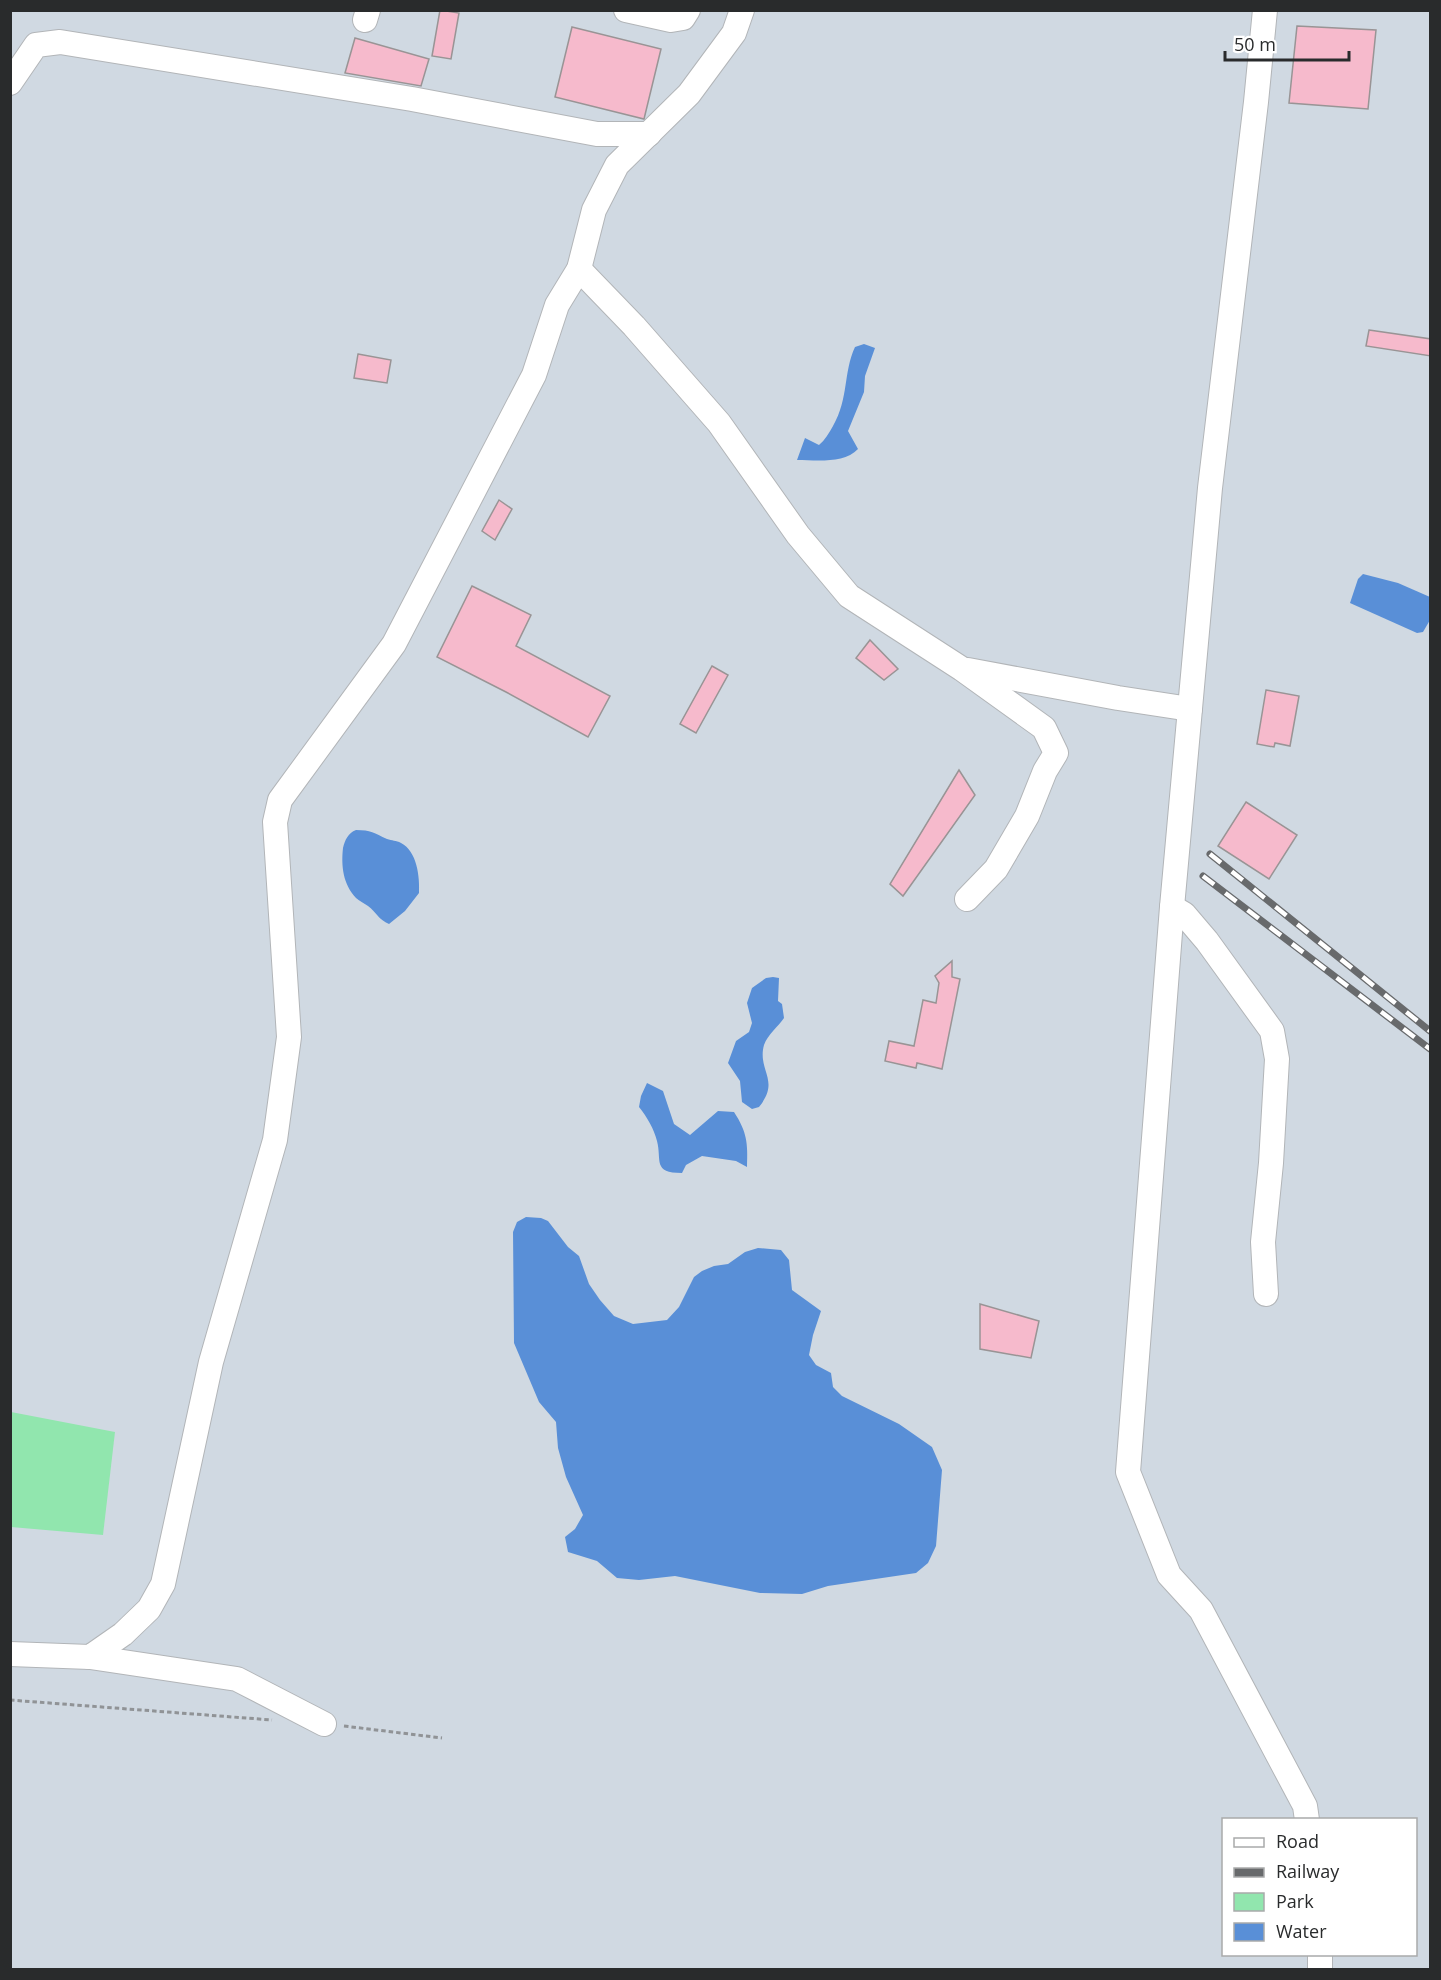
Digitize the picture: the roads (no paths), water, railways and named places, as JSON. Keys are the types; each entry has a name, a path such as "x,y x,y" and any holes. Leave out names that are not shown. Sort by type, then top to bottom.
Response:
{"street":[{"path":"626,10 671,20 683,18 688,10"},
{"path":"90,1657 123,1634 149,1609 163,1584 211,1362 275,1140 289,1037 274,822 280,800 394,644 534,375 556,305 579,269 594,210 616,165 696,85 734,33 742,10"},
{"path":"1265,10 1255,114 1210,488 1181,708 1172,907 1128,1472 1169,1575 1201,1610 1305,1806 1306,1818"},
{"path":"10,83 36,45 60,42 412,99 597,134 649,134"},
{"path":"579,269 634,326 718,423 798,535 849,596 962,669 1044,728 1056,753 1045,771 1027,816 996,869 967,899"},
{"path":"962,669 1181,708"},
{"path":"1172,907 1184,914 1207,941 1272,1031 1277,1059 1271,1163 1263,1242 1266,1294"},
{"path":"10,1654 90,1657 237,1679 324,1724"}],"water":[{"path":"864,344 875,348 865,376 864,392 848,431 858,449 838,459 797,460 805,438 819,445 831,429 842,406 851,357 855,347"},
{"path":"1363,574 1398,583 1430,597 1430,620 1423,632 1417,633 1350,603 1358,579"},
{"path":"356,830 369,831 399,842 411,852 414,858 418,872 419,893 405,911 389,924 356,898 348,887 342,861 343,848 347,837"},
{"path":"766,978 779,978 778,1001 782,1004 784,1018 764,1045 763,1062 768,1090 759,1107 752,1109 742,1102 740,1081 728,1063 736,1041 749,1032 752,1023 747,1003 752,988"},
{"path":"647,1083 663,1091 674,1124 690,1135 718,1111 734,1112 746,1138 747,1167 736,1161 702,1156 686,1165 682,1173 666,1171 662,1168 654,1132 639,1107"},
{"path":"526,1217 548,1221 568,1247 579,1256 589,1284 600,1300 614,1316 633,1324 667,1320 679,1307 694,1277 702,1271 728,1264 745,1252 758,1248 781,1250 789,1260 792,1290 821,1311 809,1355 816,1365 831,1373 833,1387 842,1396 899,1424 932,1447 942,1470 936,1546 928,1563 916,1573 828,1586 802,1594 760,1593 675,1576 639,1580 617,1578 597,1561 568,1552 565,1537 575,1529 583,1515 566,1477 558,1448 556,1422 539,1402 514,1343 513,1232 517,1222"}],"railway":[{"path":"1210,854 1430,1031"},
{"path":"1203,876 1430,1049"}]}
